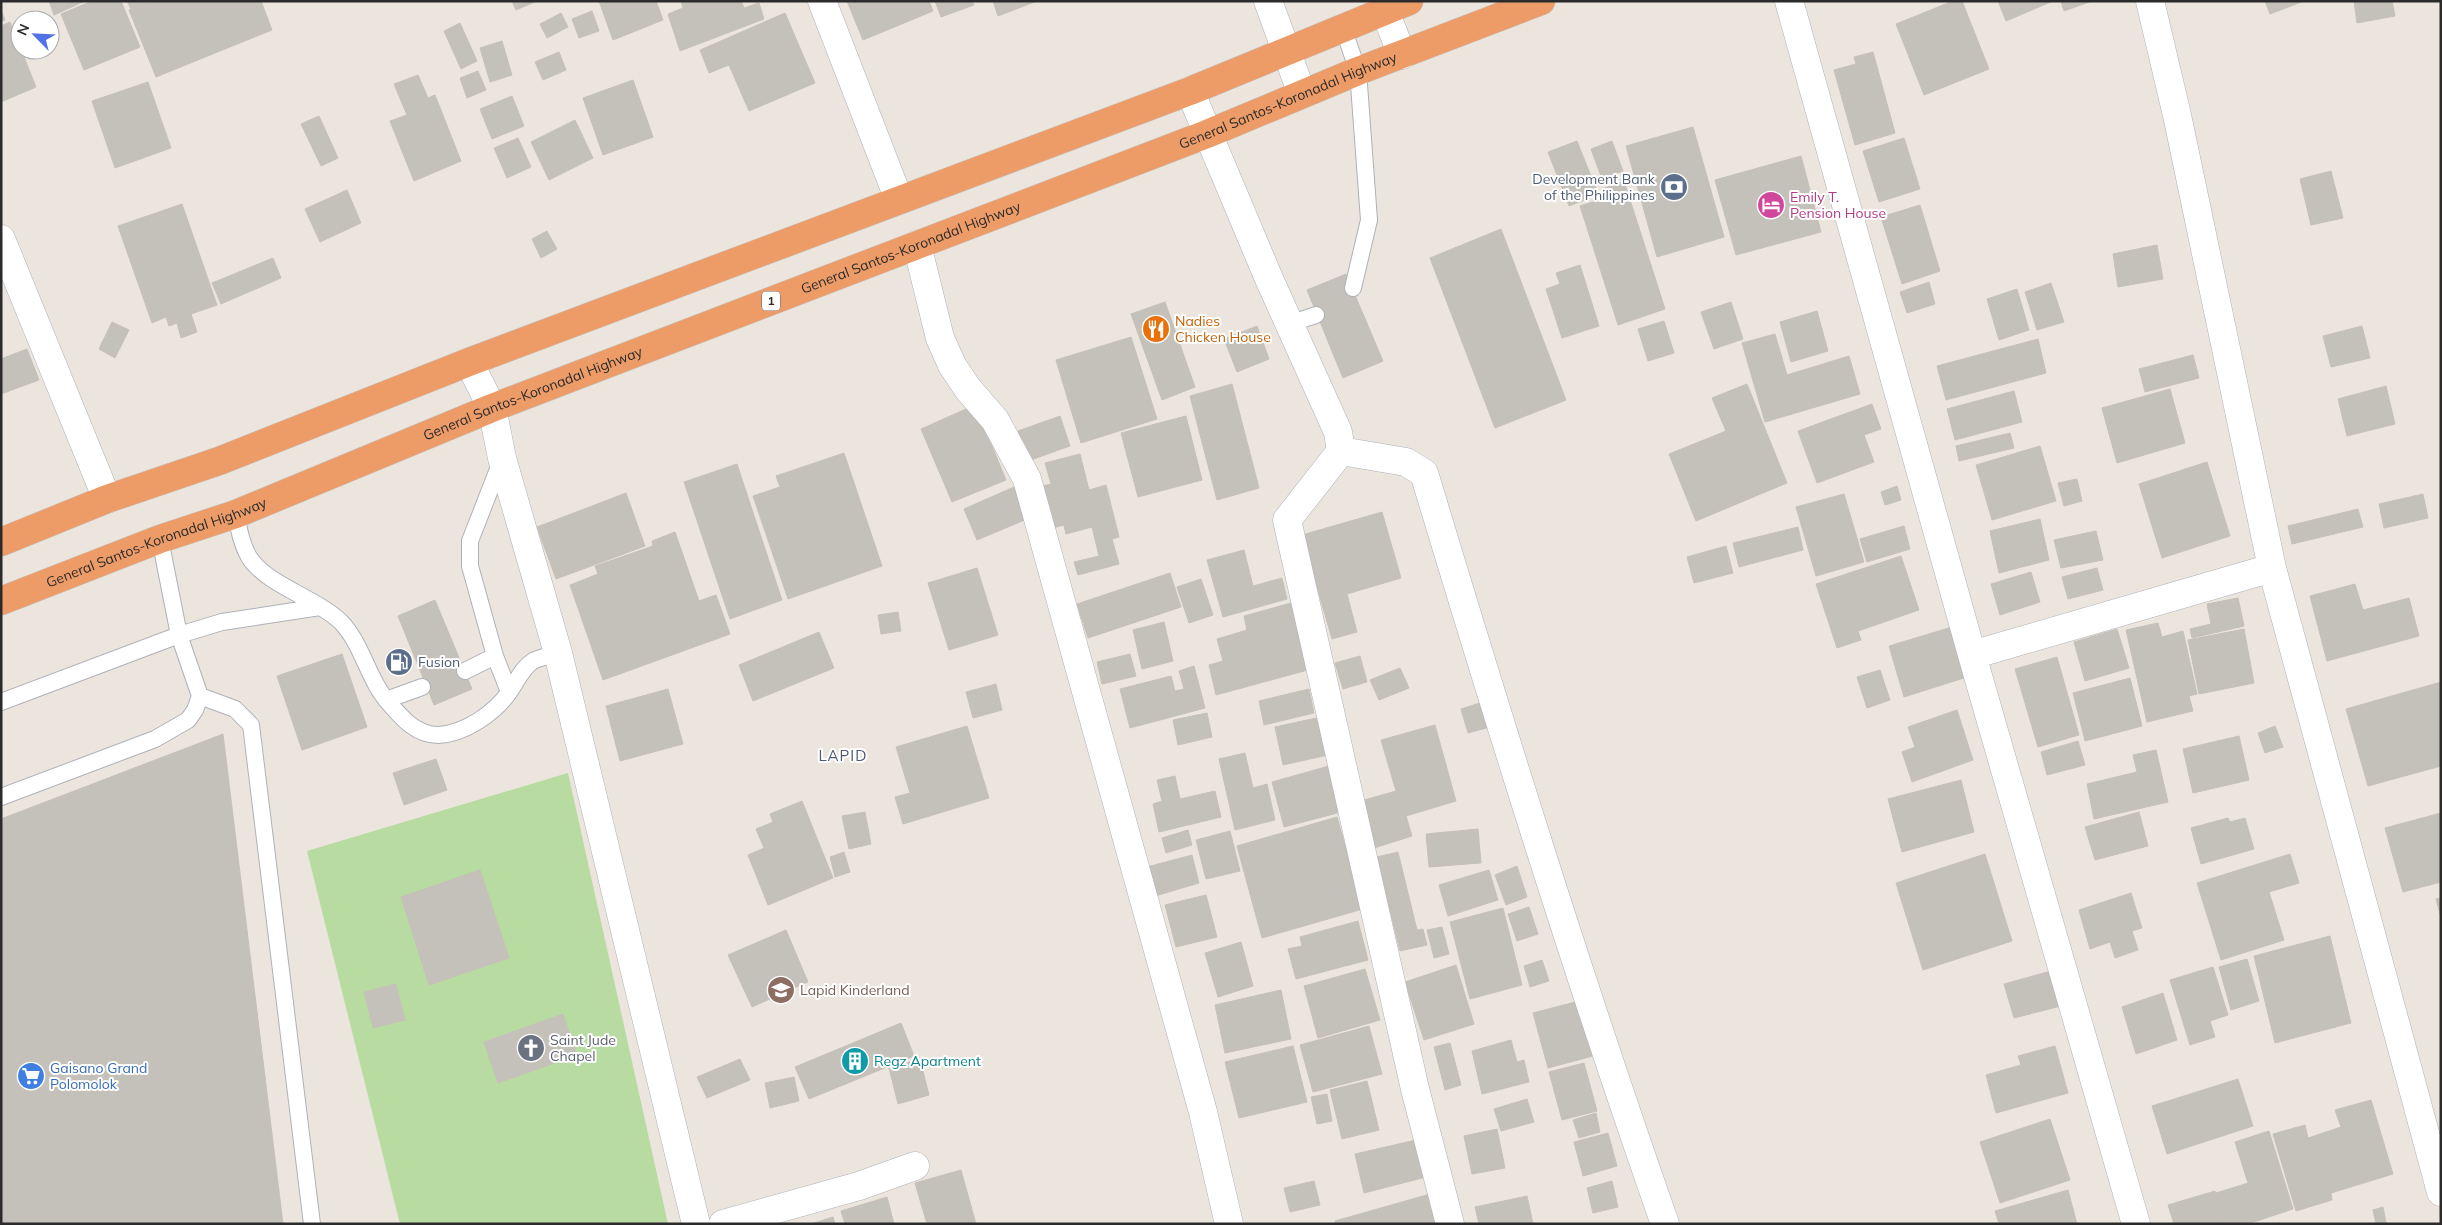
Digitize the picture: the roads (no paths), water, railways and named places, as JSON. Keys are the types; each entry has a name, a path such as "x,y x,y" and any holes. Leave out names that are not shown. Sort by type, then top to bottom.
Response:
{"highway":[{"name":"General Santos-Koronadal Highway","path":"1,601 160,539 236,514 492,408 1207,134 1358,71 1541,1"},
{"path":"1,542 106,499 219,461 469,362 1190,91 1343,28 1392,5"}],"street":[{"path":"822,1 899,200"},
{"path":"1268,1 1302,94"},
{"path":"1789,1 1972,655 2136,1224"},
{"path":"2150,1 2179,125 2272,568 2441,1192"},
{"path":"1392,5 1402,55"},
{"path":"1190,91 1289,324 1338,432 1341,451 1287,520 1413,1079 1450,1224"},
{"path":"1,239 106,499"},
{"path":"917,244 940,338 952,365 968,389 994,420 1027,479 1203,1112 1229,1224"},
{"path":"469,362 492,408 502,458 558,653 696,1224"},
{"path":"1341,451 1406,462 1424,473 1503,734 1620,1095 1665,1224"},
{"path":"1972,655 2272,568"},
{"path":"723,1224 859,1186 915,1166"}],"lane":[{"path":"1343,28 1358,71 1369,220 1353,288"},
{"path":"1289,324 1316,314"},
{"path":"502,458 470,541 470,566 495,656 509,692"},
{"path":"236,514 241,540 250,559 270,576 340,621 352,635 386,700 406,723 426,734 439,735 471,726 499,705 524,669 533,661 558,653"},
{"path":"1,797 155,739 188,720 196,710 200,696 179,636 160,539"},
{"path":"1,702 222,622 320,607"},
{"path":"465,671 495,656"},
{"path":"386,700 422,687"},
{"path":"200,696 235,709 251,725 312,1224"}],"place":[{"name":"Development Bank of the Philippines","path":"1674,187"},
{"name":"Emily T. Pension House","path":"1771,205"},
{"name":"Nadies Chicken House","path":"1156,329"},
{"name":"Fusion","path":"399,662"},
{"name":"Lapid Kinderland","path":"781,990"},
{"name":"Saint Jude Chapel","path":"531,1048"},
{"name":"Regz Apartment","path":"855,1061"},
{"name":"Gaisano Grand Polomolok","path":"31,1076"}],"district":[{"name":"LAPID","path":"843,756"}]}
